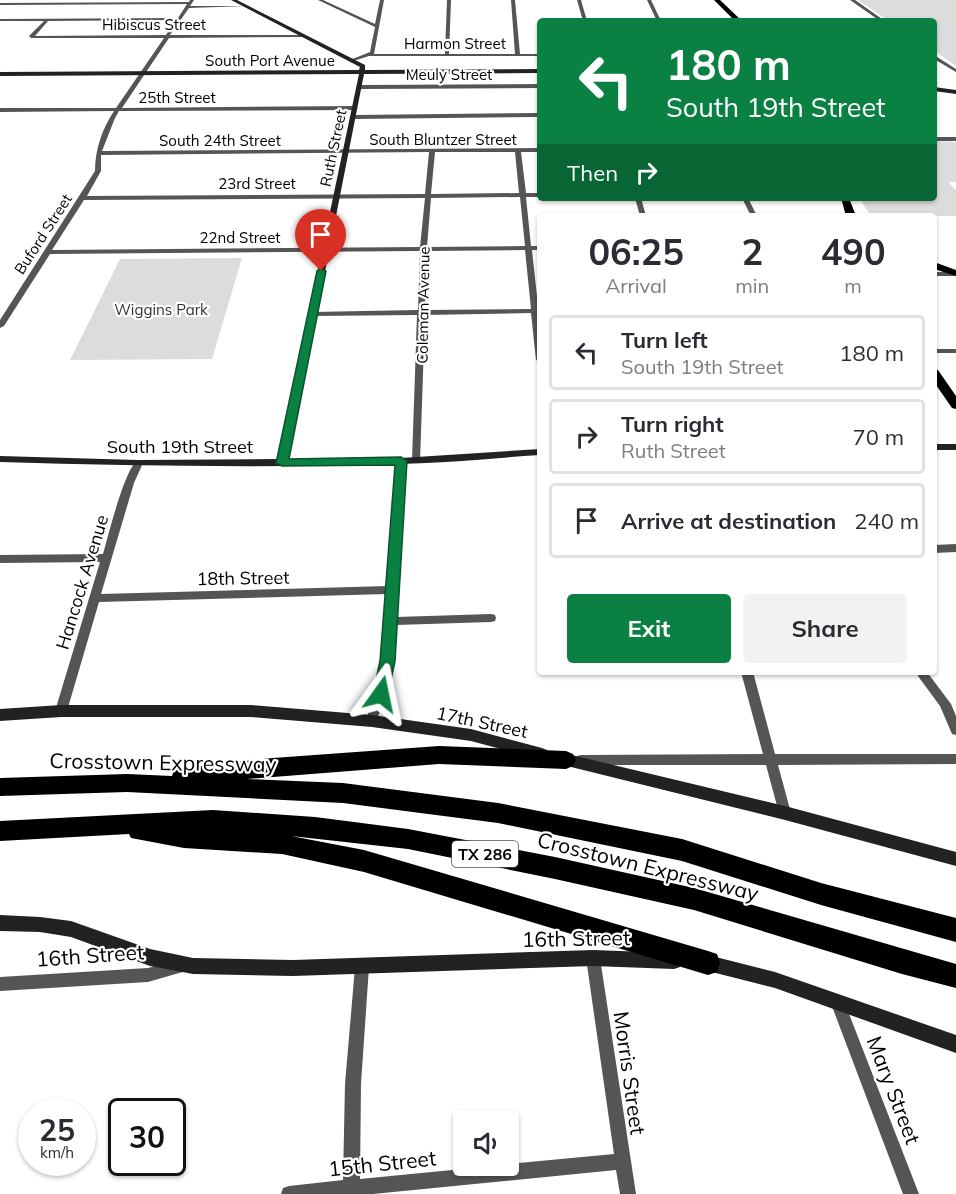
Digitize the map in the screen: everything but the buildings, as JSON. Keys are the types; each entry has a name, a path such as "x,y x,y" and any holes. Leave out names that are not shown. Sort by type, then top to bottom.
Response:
{"highway":[{"path":"127,783 273,766 439,755 566,760"},
{"name":"Crosstown Expressway","path":"0,787 127,783 343,793 498,813 682,850 821,894 956,930"},
{"name":"Crosstown Expressway","path":"0,831 213,820 315,827 408,839 694,899 956,976"},
{"path":"101,824 184,838 282,844 364,861 708,963"}],"main road":[{"path":"234,0 363,66 362,72"},
{"path":"717,0 736,18"},
{"name":"South Port Avenue","path":"0,74 537,71"},
{"name":"Ruth Street","path":"282,463 362,72"},
{"path":"937,89 956,92"},
{"path":"846,201 858,213"},
{"path":"937,266 956,274"},
{"path":"937,376 956,405"},
{"path":"937,447 956,447"},
{"name":"South 19th Street","path":"0,459 138,463 282,463 401,461 537,452"},
{"name":"17th Street","path":"0,715 61,711 251,711 372,721 471,735 566,760"},
{"path":"566,760 785,813 956,859"},
{"name":"16th Street","path":"0,922 36,923 80,932 145,956 183,965 224,968 362,967 593,958 708,963 775,980 956,1044"}],"street":[{"path":"320,0 377,26"},
{"path":"352,61 370,56 382,0"},
{"path":"447,55 449,0"},
{"path":"513,0 518,55"},
{"path":"579,0 584,18"},
{"path":"649,0 658,18"},
{"path":"852,0 878,18"},
{"path":"0,4 190,3 245,6"},
{"name":"Buford Street","path":"0,326 98,171 98,151 107,128 190,3"},
{"path":"0,20 178,19"},
{"name":"Hibiscus Street","path":"47,20 31,37 301,36"},
{"name":"Harmon Street","path":"370,56 537,55"},
{"path":"937,59 956,71"},
{"name":"Meuly Street","path":"359,87 537,86"},
{"name":"25th Street","path":"0,110 537,116"},
{"path":"937,139 956,139"},
{"path":"518,150 537,329"},
{"name":"South Bluntzer Street","path":"346,151 537,150"},
{"name":"South 24th Street","path":"98,151 346,151"},
{"name":"Coleman Avenue","path":"417,460 423,313 423,249 432,151"},
{"name":"23rd Street","path":"82,198 537,195"},
{"name":"22nd Street","path":"47,252 537,248"},
{"path":"937,274 956,274"},
{"path":"531,278 537,278"},
{"path":"312,314 535,311"},
{"path":"937,351 956,351"},
{"path":"372,721 388,661 401,461"},
{"name":"Hancock Avenue","path":"61,711 129,483 138,463"},
{"path":"937,549 956,548"},
{"path":"0,559 107,558"},
{"name":"18th Street","path":"95,598 392,590"},
{"path":"390,621 491,618"},
{"path":"748,675 785,813"},
{"path":"923,675 945,704 956,730"},
{"name":"17th Street","path":"566,760 956,759"},
{"name":"Morris Street","path":"593,958 628,1194"},
{"name":"16th Street","path":"0,984 148,975 183,965"},
{"path":"351,1192 353,1084 362,967"},
{"name":"Mary Street","path":"837,1001 911,1194"},
{"name":"15th Street","path":"289,1194 351,1192 622,1161"}],"green space":[{"path":"858,0 956,0 956,66 937,52 937,18 885,18"},
{"path":"937,141 956,142 956,182 948,182 956,190 956,216 937,216 937,213 869,213 861,201 937,201"},
{"name":"Wiggins Park","path":"242,258 212,359 70,360 120,259"}],"route":[{"path":"321,271 282,463 401,461 388,661 381,694"}]}
